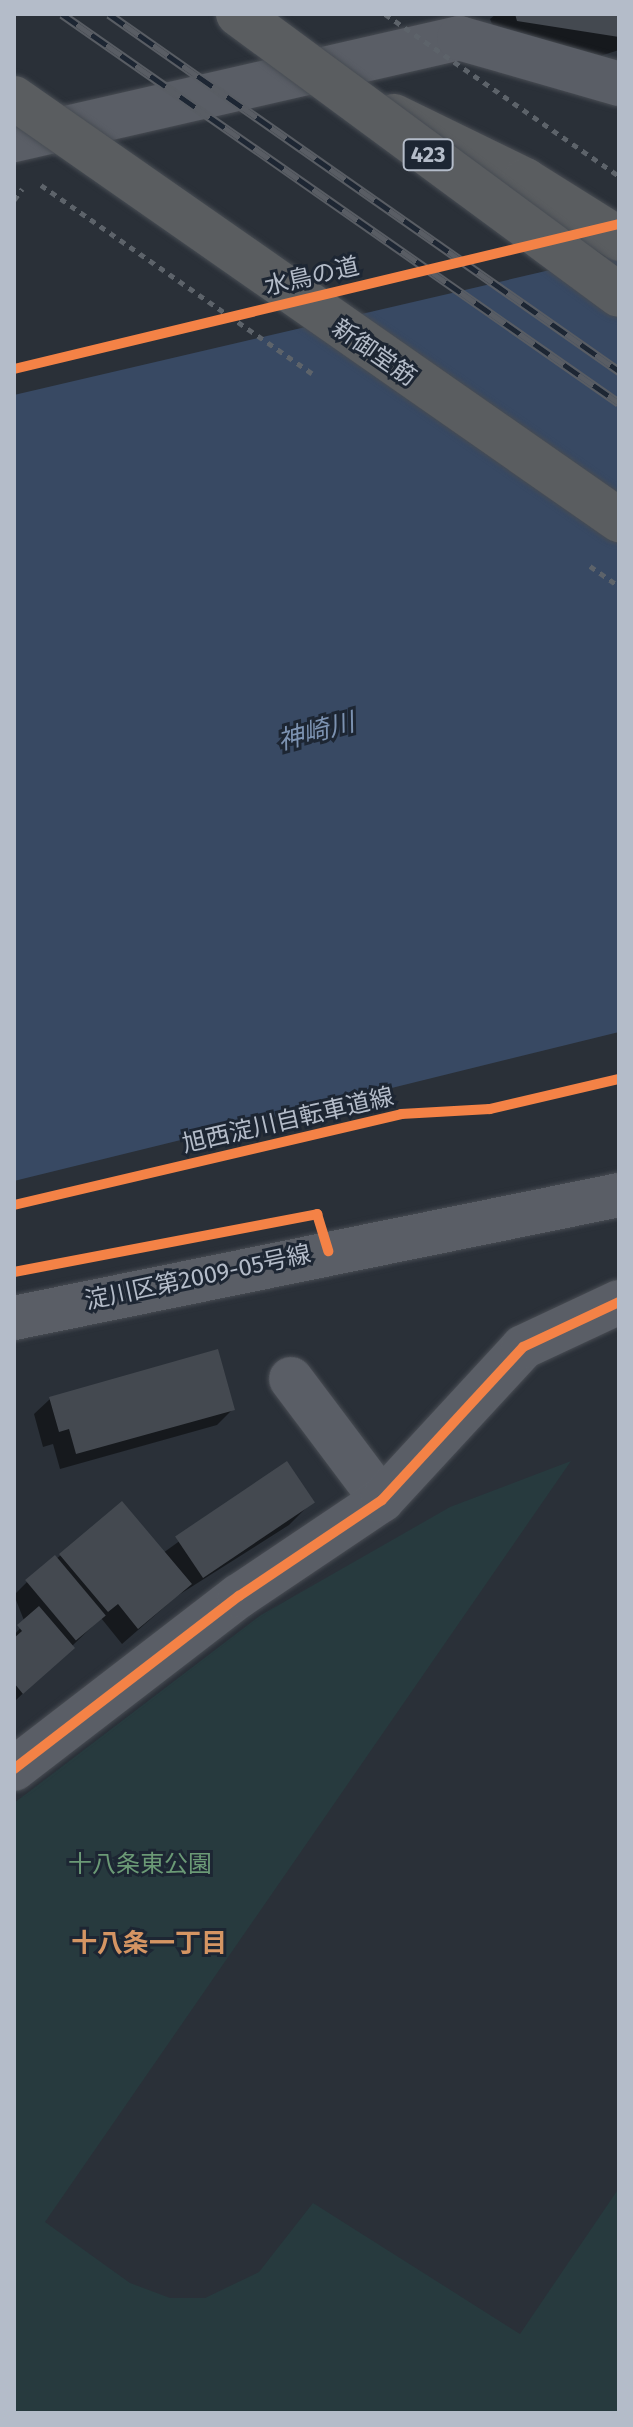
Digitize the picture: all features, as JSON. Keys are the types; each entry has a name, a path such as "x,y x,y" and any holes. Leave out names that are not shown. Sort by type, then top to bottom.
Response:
{"highway":[{"name":"423","path":"237,14 353,95 619,295"},
{"name":"423","path":"353,95 525,180 619,239"},
{"name":"新御堂筋","path":"14,98 518,455 619,520"},
{"path":"518,455 619,530"}],"street":[{"path":"237,14 275,80"},
{"path":"14,140 459,38 619,84"},
{"name":"淀川区第2009-05号線","path":"14,1318 619,1195"},
{"path":"14,1769 239,1596 382,1500 523,1347 619,1302"},
{"path":"291,1379 382,1500"}],"path":[{"path":"385,14 619,176"},
{"path":"23,186 38,183 322,380"},
{"path":"580,559 619,586"}],"green space":[{"name":"十八条東公園","path":"571,1461 45,2222 130,2283 170,2298 205,2298 259,2272 313,2203 520,2334 619,2188 619,2413 14,2413 14,1803 261,1615 450,1507"}],"water":[{"name":"神崎川","path":"619,254 619,1032 14,1181 14,395"}],"building":[{"path":"515,14 619,14 619,37 517,21"},
{"path":"218,1349 235,1410 76,1454 69,1429 59,1432 49,1397"},
{"path":"287,1461 315,1502 203,1578 175,1536"},
{"path":"122,1501 192,1584 138,1629 118,1604 108,1612 59,1554"},
{"path":"55,1555 106,1616 76,1641 25,1580"},
{"path":"39,1606 75,1648 23,1694 14,1683 14,1638 22,1631 17,1625"}],"railway":[{"path":"62,14 619,403"},
{"path":"109,14 619,371"}],"cycle path":[{"name":"水鳥の道","path":"14,369 619,224"},
{"name":"旭西淀川自転車道線","path":"14,1205 401,1114 490,1109 619,1079"},
{"path":"14,1272 317,1214 328,1251"},
{"path":"14,1769 239,1596 382,1500 523,1347 619,1302"}],"district":[{"name":"十八条一丁目","path":"149,1944"}]}
